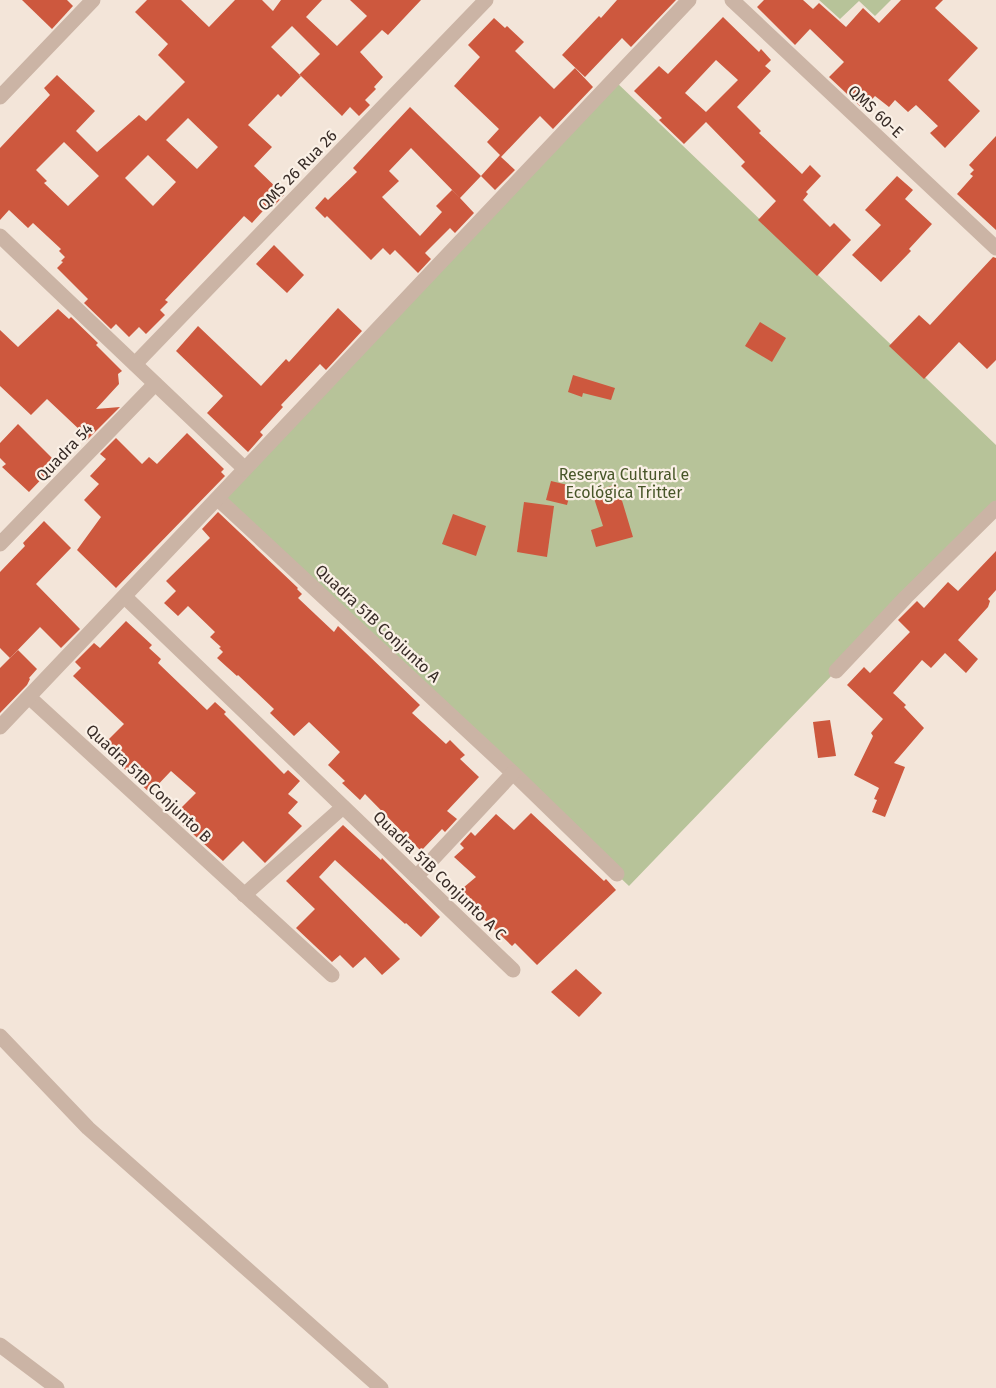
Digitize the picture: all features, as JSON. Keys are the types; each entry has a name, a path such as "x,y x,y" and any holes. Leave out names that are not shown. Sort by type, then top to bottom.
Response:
{"street":[{"path":"0,97 93,0"},
{"name":"QMS 26 Rua 26","path":"135,364 486,0"},
{"path":"0,727 689,0"},
{"name":"QMS 60-E","path":"732,0 996,248"},
{"path":"0,236 245,468"},
{"name":"Quadra 54","path":"0,544 154,384"},
{"name":"Quadra 51B Conjunto A","path":"218,499 513,773 617,874"},
{"path":"836,671 906,597 996,508"},
{"path":"124,597 343,807 244,895"},
{"name":"Quadra 51B Conjunto B","path":"29,697 332,975"},
{"path":"416,877 513,773"},
{"name":"Quadra 51B Conjunto A C","path":"343,807 513,969"},
{"path":"0,1036 88,1128 381,1388"},
{"path":"0,1345 57,1388"}],"green space":[{"path":"819,0 891,0 875,16 859,1 840,19"},
{"name":"Reserva Cultural e Ecológica Tritter","path":"615,81 996,445 996,512 836,671 629,886 222,500"}],"building":[{"path":"22,0 67,0 73,6 52,29"},
{"path":"147,0 181,0 209,27 235,0 262,0 273,11 281,0 322,0 306,17 337,46 367,16 350,0 421,0 388,35 382,30 360,52 383,77 374,87 376,89 365,100 370,105 359,116 350,107 342,116 301,76 281,97 278,94 248,125 272,147 254,166 284,195 274,206 271,202 252,223 244,216 165,300 168,302 160,310 165,315 146,334 139,327 129,337 116,324 111,329 84,303 88,299 57,268 65,257 59,251 61,249 33,223 28,228 9,210 0,220 0,148 50,95 44,88 57,75 95,111 76,131 97,152 139,115 146,121 185,82 158,55 168,44 135,12","holes":["292,26 320,54 299,75 271,47","188,118 218,147 197,169 166,140","64,142 99,176 68,206 44,183 47,181 36,170","148,155 176,182 153,206 125,178"]},
{"path":"617,0 676,0 631,47 622,38 585,77 562,55"},
{"path":"764,0 803,0 813,9 819,3 846,27 863,8 879,23 901,0 943,0 935,8 978,48 948,80 980,111 945,148 930,133 938,126 916,105 908,112 895,100 889,107 875,96 863,109 829,77 844,62 810,29 795,45 757,7"},
{"path":"723,17 759,52 761,49 771,60 765,66 771,71 737,107 761,131 759,133 802,174 810,165 821,176 806,192 808,194 803,200 830,227 834,223 851,240 817,276 758,220 776,201 741,166 745,162 706,122 684,144 659,120 662,118 634,91 659,66 668,74","holes":["716,60 738,80 706,112 685,93"]},
{"path":"494,18 505,28 507,26 524,42 515,51 554,89 575,68 593,87 553,129 540,116 501,157 515,170 495,190 481,176 500,155 487,142 499,129 454,86 480,57 468,45"},
{"path":"410,107 481,176 460,198 474,213 455,233 450,228 425,253 431,259 418,273 395,250 390,255 383,248 371,260 327,216 325,218 315,208 325,197 328,200 357,172 353,168","holes":["411,148 460,198 452,190 436,206 442,212 420,236 382,197 399,181 389,171"]},
{"path":"996,136 996,230 957,194 973,176 970,174 974,170 969,165"},
{"path":"897,176 913,190 905,199 932,224 909,249 911,251 881,282 852,255 881,225 865,210"},
{"path":"274,245 304,275 287,293 256,264"},
{"path":"993,257 996,258 996,360 987,369 959,342 924,379 889,346 919,315 930,325"},
{"path":"338,308 362,331 326,370 320,364 281,405 283,407 260,432 263,435 248,452 207,413 223,396 176,351 198,326 261,386 286,359 289,362"},
{"path":"58,309 69,319 71,317 98,343 96,345 122,371 118,374 119,384 96,409 120,407 86,441 79,435 82,432 47,399 31,415 0,386 0,330 18,347"},
{"path":"760,322 786,338 772,362 745,346"},
{"path":"573,375 615,388 611,400 583,393 582,397 568,392"},
{"path":"18,424 57,463 29,492 2,467 6,464 0,458 0,443"},
{"path":"187,433 224,469 221,472 225,476 116,588 77,550 101,517 84,500 99,484 90,476 106,459 100,454 116,438 142,464 149,457 157,464"},
{"path":"551,481 572,486 567,505 546,500"},
{"path":"617,484 633,537 596,547 591,530 603,526 592,492"},
{"path":"524,502 554,506 547,557 517,552"},
{"path":"218,512 298,588 302,594 298,598 334,632 338,626 420,705 412,713 446,744 450,740 465,755 460,759 479,777 447,811 457,819 445,832 442,829 421,851 365,794 360,800 342,783 345,781 328,765 340,752 309,722 294,736 270,713 274,709 217,658 223,652 210,637 215,632 188,606 178,616 164,603 176,591 166,581 210,538 202,529"},
{"path":"453,514 486,526 476,556 442,544"},
{"path":"44,521 71,548 36,584 80,629 61,648 40,627 10,658 0,648 0,572 25,546 23,543"},
{"path":"996,551 996,590 988,599 990,601 988,607 958,640 978,659 966,673 945,653 931,668 922,660 893,693 924,728 894,763 905,767 885,817 872,812 879,788 854,775 873,736 871,733 883,719 847,685 864,667 870,673 910,632 898,620 917,601 924,608 948,582 958,591"},
{"path":"126,621 152,645 149,648 161,659 158,663 207,710 215,702 226,712 224,714 284,774 288,770 300,781 288,794 298,802 288,813 302,826 265,863 243,841 223,861 173,816 196,793 171,771 150,793 101,747 124,724 73,676 81,668 75,662 94,643 100,648"},
{"path":"18,650 37,669 29,678 27,685 0,713 0,668"},
{"path":"830,720 836,756 818,758 813,722"},
{"path":"531,813 616,890 537,965 515,943 512,946 457,893 476,877 454,857 464,848 460,844 471,832 475,836 496,814 514,830"},
{"path":"343,825 381,860 382,858 440,917 421,937 335,860 319,877 400,959 382,975 365,957 353,968 340,955 332,962 296,928 315,909 286,881"},
{"path":"576,969 602,993 579,1017 551,992"}]}
